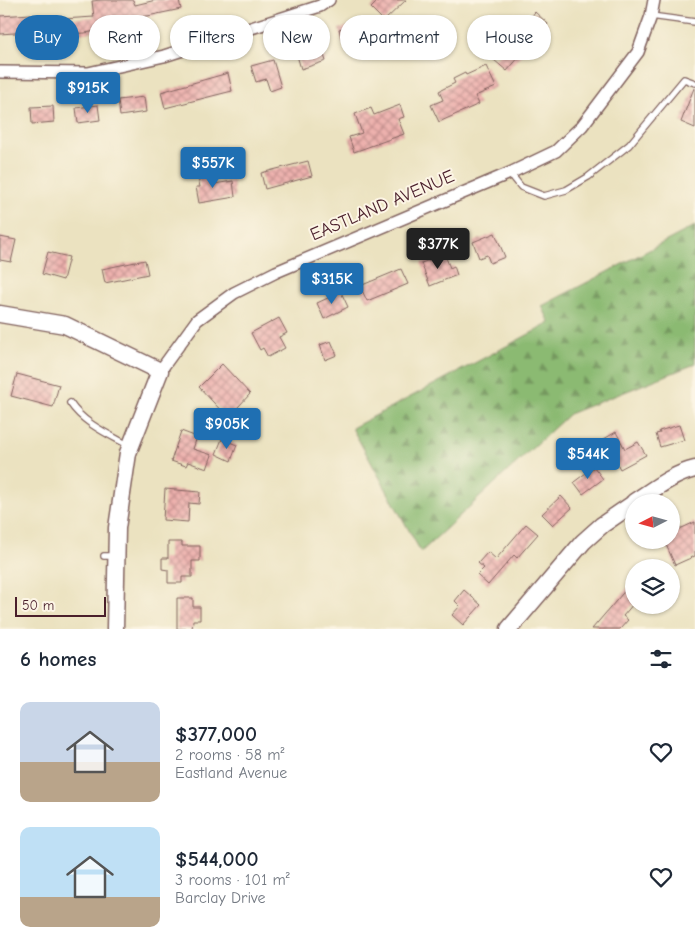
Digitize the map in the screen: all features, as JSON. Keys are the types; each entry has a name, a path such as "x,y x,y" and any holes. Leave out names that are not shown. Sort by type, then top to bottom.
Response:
{"street":[{"path":"0,72 88,73 164,56 320,6 329,0"},
{"name":"EASTLAND AVENUE","path":"115,629 110,556 117,528 130,446 160,371 197,320 234,293 276,272 510,173 556,150 582,126 638,52 651,16 654,0"},
{"path":"0,314 65,326 160,371"},
{"path":"647,494 661,484 695,469"},
{"path":"509,629 583,542 602,525 625,509"}],"lane":[{"path":"651,16 695,22"},
{"path":"510,173 521,187 544,196 566,190 588,177 629,145 684,79 695,83"},
{"path":"70,404 74,410 98,428 130,446"}],"green space":[{"path":"695,226 695,364 569,414 421,552 352,428 550,323 542,306"}],"building":[{"path":"133,0 135,5 156,0 179,0 181,9 152,15 94,15 92,1"},
{"path":"379,0 406,0 390,15 378,15 371,8"},
{"path":"15,15 15,33 0,34 0,16"},
{"path":"89,17 89,32 79,33 79,18"},
{"path":"273,60 281,87 270,91 266,79 256,82 251,66"},
{"path":"298,60 326,61 301,69"},
{"path":"494,60 517,60 507,71"},
{"path":"486,66 496,87 475,96 479,104 439,122 431,105 443,100 439,91 455,83 453,79"},
{"path":"228,73 232,91 165,108 161,92"},
{"path":"695,88 695,128 681,122"},
{"path":"144,97 146,112 120,116 118,100"},
{"path":"98,105 100,120 78,123 76,108"},
{"path":"400,105 404,117 398,119 404,134 354,152 349,137 362,133 355,114 371,108 374,115"},
{"path":"53,106 54,122 32,124 31,107"},
{"path":"308,161 312,176 265,189 261,173"},
{"path":"212,171 214,184 233,181 235,197 199,203 196,187 200,187 197,173"},
{"path":"495,233 505,257 490,263 487,255 479,258 473,242"},
{"path":"0,237 16,240 11,262 0,260"},
{"path":"48,252 69,257 63,280 42,274"},
{"path":"445,255 450,268 454,266 457,275 430,286 421,263"},
{"path":"145,260 148,274 105,283 102,269"},
{"path":"401,269 408,284 367,301 360,286"},
{"path":"341,292 348,307 324,319 317,303"},
{"path":"279,318 287,333 279,337 285,348 268,357 263,348 260,350 251,333"},
{"path":"331,341 337,355 325,360 320,345"},
{"path":"222,364 250,394 228,418 199,387"},
{"path":"17,374 59,385 53,407 11,396"},
{"path":"679,425 684,440 660,447 656,434 660,433 659,431"},
{"path":"181,431 197,437 193,449 212,455 207,469 188,462 186,466 171,461"},
{"path":"616,432 625,449 638,442 646,455 620,469 604,439"},
{"path":"222,439 237,445 231,461 216,454"},
{"path":"594,467 603,479 583,494 574,482"},
{"path":"165,489 200,492 199,504 189,503 188,522 163,520"},
{"path":"561,496 572,508 553,525 542,514"},
{"path":"695,522 695,556 680,563 680,559 672,559 668,549 680,549 680,529"},
{"path":"526,524 538,534 517,558 514,555 488,585 477,575 484,568 478,563 488,552 496,559"},
{"path":"168,542 182,542 182,546 200,546 200,561 192,561 192,577 182,577 182,583 168,583 168,570 162,569 162,558 168,558"},
{"path":"464,590 481,605 463,625 452,615 460,606 455,601"},
{"path":"625,590 625,614 623,616 628,620 620,629 592,629"},
{"path":"177,598 193,598 193,607 200,607 200,620 193,620 192,629 177,629"}]}
